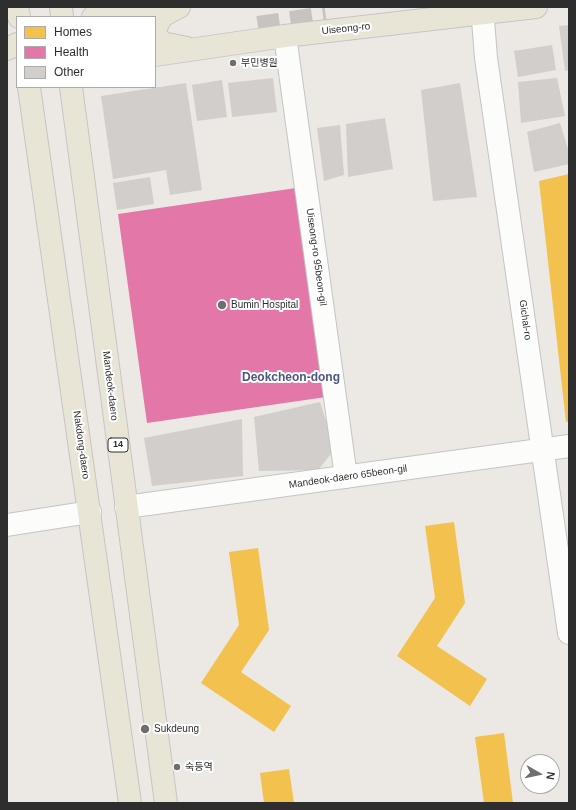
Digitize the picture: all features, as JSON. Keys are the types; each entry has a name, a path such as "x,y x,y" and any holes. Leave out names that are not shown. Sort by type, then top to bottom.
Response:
{"main road":[{"path":"99,16 157,7"},
{"path":"156,27 162,16 179,7"},
{"name":"Uiseong-ro","path":"156,55 483,10 536,7"},
{"path":"156,35 162,43 192,49 202,36 258,27"},
{"path":"7,49 16,44"},
{"name":"Nakdong-daero","path":"29,88 130,803"},
{"name":"Mandeok-daero","path":"71,88 166,803"}],"street":[{"name":"Gichal-ro","path":"483,10 486,58 544,450 569,633"},
{"name":"Uiseong-ro 95beon-gil","path":"285,36 346,478"},
{"name":"Mandeok-daero 65beon-gil","path":"126,507 346,478 569,446"},
{"path":"7,525 90,512"}],"building: Homes":[{"path":"569,174 569,421 566,422 539,181"},
{"path":"454,522 465,603 437,646 487,679 470,706 397,656 435,598 425,526"},
{"path":"258,548 269,630 241,672 291,706 274,732 201,683 239,625 229,552"},
{"path":"504,733 513,803 484,803 475,737"},
{"path":"289,769 294,803 264,803 260,773"}],"building: Health":[{"name":"Bumin Hospital","path":"296,188 326,397 147,423 118,214"}],"building: Other":[{"path":"569,25 569,70 565,71 559,26"},
{"path":"552,45 556,70 518,77 514,51"},
{"path":"273,78 277,112 232,117 228,83"},
{"path":"557,78 565,116 521,123 518,82"},
{"path":"222,80 227,117 197,121 192,85"},
{"path":"186,83 202,190 170,195 166,170 113,179 101,96"},
{"path":"460,83 477,197 433,201 421,90"},
{"path":"385,118 393,169 348,177 346,124"},
{"path":"560,123 569,152 569,164 534,172 527,132"},
{"path":"340,125 344,175 324,181 317,128"},
{"path":"150,177 154,204 117,210 113,183"},
{"path":"320,402 335,449 318,470 259,471 254,417"},
{"path":"242,419 243,476 152,486 144,438"}],"tunnel":[{"path":"258,27 326,17"}],"place":[{"name":"부민병원","path":"233,63"},
{"name":"Bumin Hospital","path":"222,305"},
{"name":"Sukdeung","path":"145,729"},
{"name":"숙등역","path":"177,767"}],"district":[{"name":"Deokcheon-dong","path":"291,378"}]}
